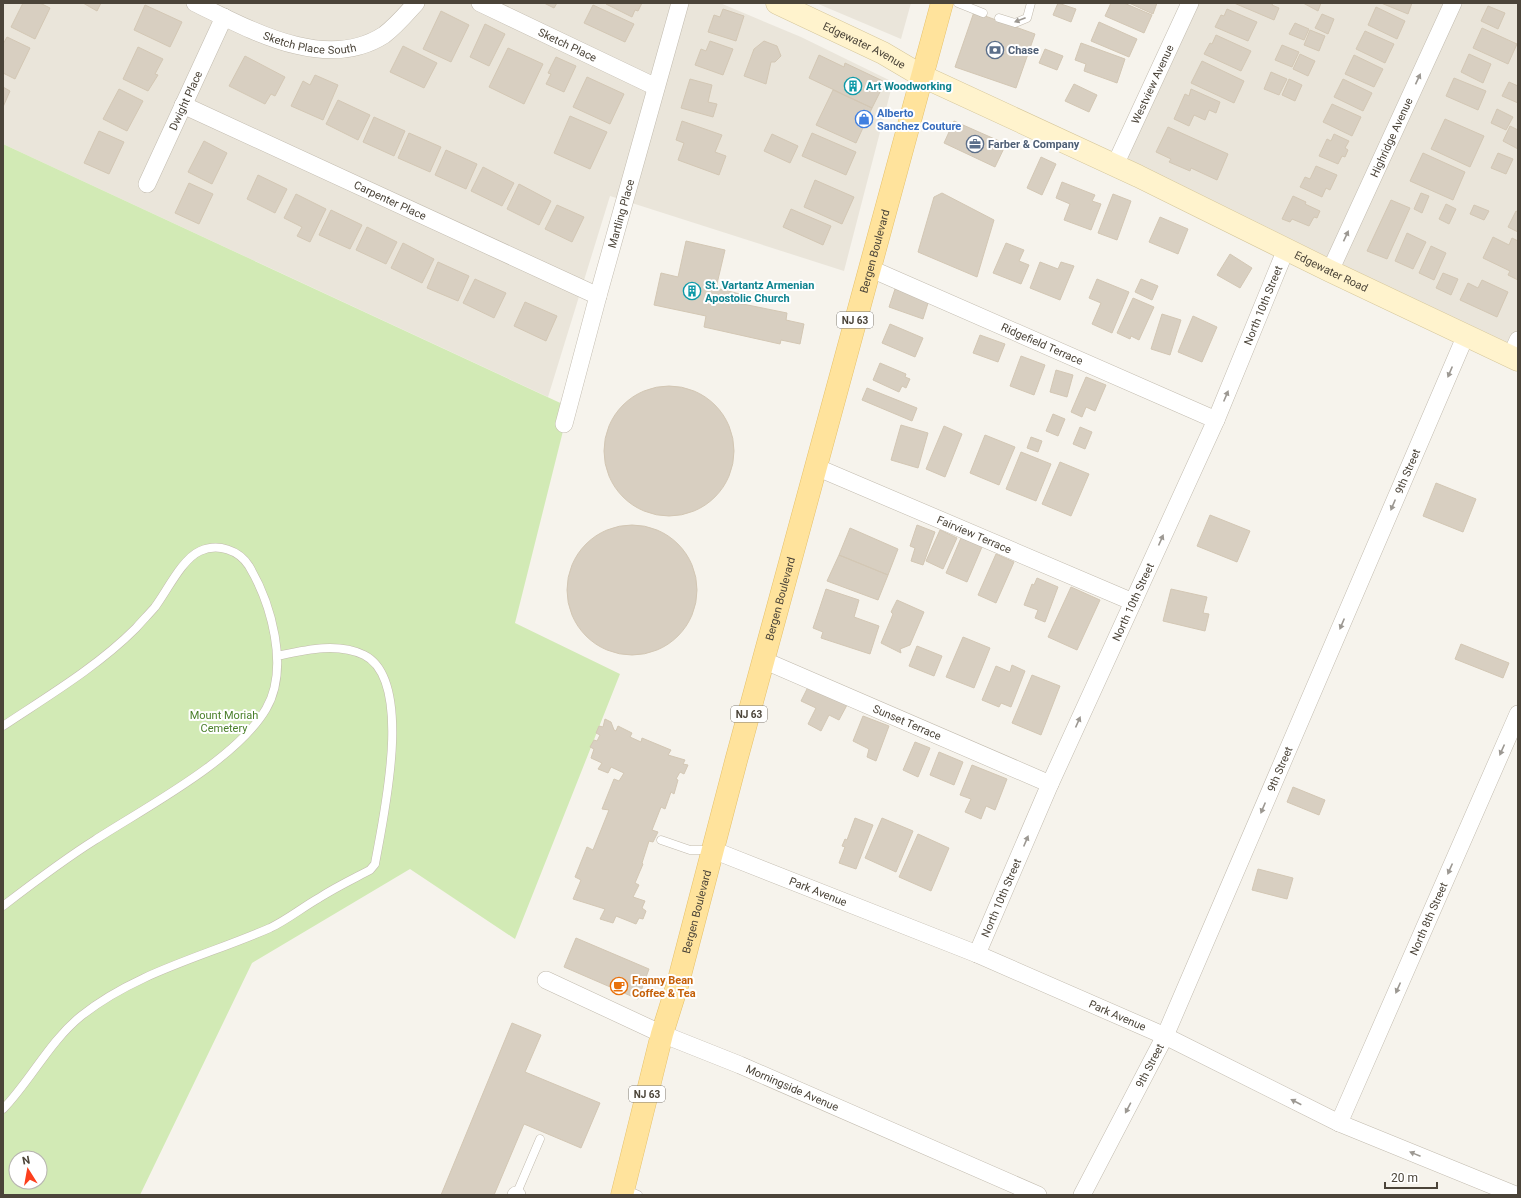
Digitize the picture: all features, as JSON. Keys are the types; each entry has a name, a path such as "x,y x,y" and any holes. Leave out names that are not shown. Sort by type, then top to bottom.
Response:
{"main road":[{"name":"Bergen Boulevard","path":"628,1193 662,1034 678,983 763,660 942,3"}],"street":[{"name":"Sketch Place South","path":"195,3 284,42 306,48 342,50 364,44 383,35 402,19 416,3"},
{"name":"Sketch Place","path":"480,3 656,87"},
{"name":"Martling Place","path":"564,424 598,296 680,3"},
{"name":"Edgewater Avenue","path":"778,3 883,53 922,76 1145,180"},
{"name":"Westview Avenue","path":"1115,165 1190,3"},
{"name":"Highridge Avenue","path":"1330,271 1453,3"},
{"name":"Dwight Place","path":"147,184 224,17"},
{"name":"Carpenter Place","path":"183,105 598,296"},
{"name":"Edgewater Road","path":"1145,180 1466,336 1516,352"},
{"name":"North 10th Street","path":"977,954 1050,784 1216,420 1286,249"},
{"name":"Ridgefield Terrace","path":"869,268 1216,420"},
{"name":"9th Street","path":"1082,1195 1165,1036 1466,336"},
{"name":"Fairview Terrace","path":"816,467 1133,602"},
{"name":"Sunset Terrace","path":"763,660 1050,784"},
{"name":"North 8th Street","path":"1339,1123 1518,714"},
{"name":"Park Avenue","path":"713,850 977,954 1165,1036 1339,1123 1516,1195"},
{"name":"Morningside Avenue","path":"546,980 662,1034 748,1068 1038,1195"}],"lane":[{"path":"961,4 977,3"},
{"path":"999,18 1015,23 1027,18 1031,3"},
{"path":"961,4 983,12"},
{"path":"3,726 62,687 108,653 145,618 181,570 191,558 200,551 223,548 235,552 246,561 263,593 270,616 277,656 277,674 267,707 254,726 239,742 201,772 69,858 3,906"},
{"path":"3,1109 20,1092 58,1040 80,1017 102,1001 131,984 175,964 222,948 272,927 324,895 370,870 375,864 386,805 392,751 391,704 389,687 382,672 365,655 352,651 332,648 310,649 277,656"},
{"path":"661,840 690,850 713,850"},
{"path":"516,1195 540,1139"}],"shaded area":[{"path":"3,3 720,3 801,37 893,82 844,271 610,196 548,397 3,144"},
{"path":"816,3 911,3 901,39"},
{"path":"1190,3 1518,3 1518,360 1115,165"}],"green space":[{"name":"Mount Moriah Cemetery","path":"3,144 569,407 515,623 620,674 515,939 410,869 252,963 140,1195 3,1195"}],"building":[{"path":"23,3 40,3 50,8 35,39 11,27"},
{"path":"83,3 101,3 97,11"},
{"path":"544,3 557,3 554,8"},
{"path":"642,3 638,11 635,10 632,17 606,4"},
{"path":"1058,3 1076,9 1071,22 1053,15"},
{"path":"1111,3 1124,3 1152,15 1144,33 1105,16"},
{"path":"1129,3 1157,3 1153,14"},
{"path":"1234,3 1273,3 1272,5 1279,8 1274,20"},
{"path":"1303,3 1321,3 1318,11"},
{"path":"1381,3 1412,3 1408,14"},
{"path":"145,5 182,22 170,47 134,30"},
{"path":"593,5 634,24 625,42 584,23"},
{"path":"1488,6 1505,13 1498,29 1481,21"},
{"path":"1376,7 1405,21 1397,39 1368,25"},
{"path":"723,9 744,16 736,41 708,32 714,15 720,17"},
{"path":"1227,9 1257,22 1248,41 1215,27 1221,15 1224,16"},
{"path":"441,11 469,25 451,62 423,49"},
{"name":"Chase","path":"974,12 1035,34 1016,88 955,67"},
{"path":"1322,14 1334,19 1328,34 1315,28"},
{"path":"1099,22 1137,39 1129,57 1091,41"},
{"path":"1295,23 1309,29 1304,40 1289,34"},
{"path":"485,24 505,34 489,66 470,57"},
{"path":"1482,28 1517,44 1508,64 1473,48"},
{"path":"1310,30 1325,36 1319,51 1304,45"},
{"path":"1365,31 1394,44 1385,63 1356,49"},
{"path":"1216,35 1251,51 1241,71 1204,54 1210,43 1212,44"},
{"path":"7,37 30,48 15,79 3,73 3,44"},
{"path":"710,41 733,49 723,75 695,65 701,49 706,51"},
{"path":"764,41 777,46 781,56 775,62 771,62 766,84 744,76 754,49"},
{"path":"1081,43 1125,59 1117,83 1084,71 1086,64 1075,60"},
{"path":"1282,45 1299,52 1292,67 1275,60"},
{"path":"403,46 437,63 424,88 390,72"},
{"path":"138,47 163,59 155,74 158,75 148,91 123,79"},
{"path":"508,48 543,64 524,104 489,87"},
{"path":"1045,49 1063,56 1057,70 1039,63"},
{"path":"1300,54 1315,61 1308,76 1293,69"},
{"path":"1469,54 1491,64 1483,83 1461,72"},
{"name":"Art Woodworking","path":"819,55 844,67 845,63 885,82 872,108 809,78"},
{"path":"1354,55 1383,69 1374,87 1345,74"},
{"path":"245,56 285,77 275,96 271,94 265,104 229,86"},
{"path":"556,57 576,66 564,92 546,84 551,74 548,73"},
{"path":"1202,61 1244,81 1234,103 1191,83"},
{"path":"1271,72 1287,79 1279,95 1264,89"},
{"path":"315,75 338,85 323,120 291,106 303,81 310,85"},
{"path":"587,77 624,94 610,124 573,107"},
{"path":"1454,78 1486,91 1478,110 1446,96"},
{"path":"690,79 712,85 708,102 717,104 713,117 681,108"},
{"path":"1289,79 1302,85 1295,101 1282,95"},
{"path":"1343,79 1372,93 1363,111 1334,97"},
{"path":"1509,82 1518,86 1518,103 1502,96"},
{"path":"1074,84 1097,95 1089,112 1065,101"},
{"path":"3,87 10,91 3,107"},
{"path":"119,89 143,101 127,131 103,119"},
{"path":"1191,89 1220,102 1216,113 1209,110 1205,120 1194,115 1189,126 1174,119 1185,94 1189,96"},
{"path":"833,90 872,108 856,143 816,125"},
{"path":"338,100 370,115 358,140 326,124"},
{"path":"1332,104 1361,117 1352,136 1323,122"},
{"path":"1497,109 1513,117 1506,130 1491,123"},
{"path":"570,116 607,132 590,169 554,153"},
{"path":"374,117 405,131 394,156 363,142"},
{"path":"1445,119 1484,136 1470,167 1431,149"},
{"path":"682,121 722,135 715,152 726,156 719,175 678,160 684,143 676,140"},
{"name":"Farber & Company","path":"954,121 1006,144 995,167 944,143"},
{"path":"1510,126 1518,130 1518,149 1503,141"},
{"path":"1168,127 1228,154 1217,180 1191,168 1190,171 1169,162 1171,159 1156,152"},
{"path":"99,131 124,142 109,174 84,163"},
{"path":"409,133 441,147 430,172 398,158"},
{"path":"812,133 856,152 846,175 802,156"},
{"path":"772,134 798,146 790,163 764,151"},
{"path":"1334,134 1349,141 1345,148 1348,150 1345,157 1342,156 1338,164 1319,156 1327,139 1331,141"},
{"path":"204,141 227,153 212,184 188,172"},
{"path":"446,150 477,164 466,189 435,175"},
{"path":"1423,153 1465,172 1453,200 1410,181"},
{"path":"1498,153 1513,159 1506,174 1491,168"},
{"path":"1041,157 1056,164 1042,195 1027,188"},
{"path":"1316,166 1337,175 1330,190 1326,188 1322,197 1300,187 1305,177 1310,179"},
{"path":"483,167 514,183 502,206 471,191"},
{"path":"258,175 287,189 275,213 247,199"},
{"path":"815,180 854,197 842,224 804,207"},
{"path":"1062,182 1095,195 1092,201 1101,204 1091,230 1064,220 1070,204 1056,198"},
{"path":"189,183 213,194 199,224 175,213"},
{"path":"519,184 551,201 539,225 507,209"},
{"path":"942,193 994,220 977,277 918,252 934,197"},
{"path":"1421,193 1429,196 1422,213 1414,209"},
{"path":"296,194 326,209 310,242 297,236 302,227 284,218"},
{"path":"1113,194 1131,201 1117,240 1098,233"},
{"path":"1293,196 1320,211 1317,218 1314,217 1309,226 1292,219 1290,222 1282,219"},
{"path":"1391,200 1410,208 1387,259 1367,251"},
{"path":"1446,204 1456,209 1449,224 1439,219"},
{"path":"557,205 584,217 572,242 545,229"},
{"path":"1474,205 1489,211 1484,220 1470,214"},
{"path":"791,209 831,226 823,245 783,227"},
{"path":"331,210 362,225 350,249 319,235"},
{"path":"1516,211 1518,212 1518,232 1508,227"},
{"path":"1160,217 1188,229 1178,254 1149,242"},
{"path":"367,227 397,242 386,264 356,250"},
{"path":"1407,233 1426,242 1413,269 1395,261"},
{"path":"1493,237 1509,245 1512,238 1518,241 1518,280 1508,275 1510,271 1483,258"},
{"name":"St. Vartantz Armenian Apostolic Church","path":"686,241 725,250 716,288 740,294 738,303 787,313 786,320 804,324 800,344 781,340 780,344 704,327 706,316 654,305 661,273 678,277"},
{"path":"403,243 434,259 422,283 391,268"},
{"path":"1006,243 1024,250 1019,261 1029,265 1021,284 993,273"},
{"path":"1431,246 1446,253 1434,280 1419,273"},
{"path":"1230,254 1252,268 1240,288 1217,275"},
{"path":"438,262 469,276 458,301 427,288"},
{"path":"1040,262 1058,269 1061,262 1074,266 1060,300 1030,288"},
{"path":"1443,273 1458,279 1451,295 1436,288"},
{"path":"475,279 506,293 494,318 463,303"},
{"path":"1097,279 1129,292 1112,333 1092,324 1101,303 1089,298"},
{"path":"1141,279 1158,286 1152,300 1135,292"},
{"path":"1482,280 1508,292 1497,317 1460,300 1468,283 1478,288"},
{"path":"895,289 929,300 923,319 889,307"},
{"path":"1133,298 1154,307 1139,340 1131,336 1130,339 1117,333"},
{"path":"525,302 557,316 546,341 514,326"},
{"path":"1162,314 1181,320 1170,355 1151,349"},
{"path":"1193,316 1217,327 1202,362 1178,352"},
{"path":"890,324 923,338 915,357 882,343"},
{"path":"980,335 1005,344 998,362 973,353"},
{"path":"1021,356 1045,365 1034,395 1010,386"},
{"path":"880,363 906,374 905,377 910,379 906,388 902,386 899,392 873,380"},
{"path":"1056,370 1073,375 1067,397 1050,392"},
{"path":"1086,377 1106,385 1095,411 1086,407 1082,417 1071,412"},
{"path":"675,386 700,393 715,405 727,420 733,438 733,464 727,482 715,497 700,509 682,515 663,516 638,509 623,497 611,482 605,464 604,445 611,420 623,405 638,393 656,387"},
{"path":"867,388 917,408 912,421 862,400"},
{"path":"1053,414 1065,419 1058,436 1046,431"},
{"path":"901,425 928,433 918,468 891,460"},
{"path":"944,426 962,434 945,477 926,469"},
{"path":"1080,427 1092,432 1085,449 1073,444"},
{"path":"985,435 1015,447 999,485 970,473"},
{"path":"1031,437 1042,441 1038,452 1027,448"},
{"path":"1021,452 1051,464 1036,501 1006,489"},
{"path":"1060,462 1089,474 1071,516 1042,504"},
{"path":"1436,483 1476,499 1463,532 1423,516"},
{"path":"1210,515 1250,531 1237,562 1197,546"},
{"path":"638,525 663,532 678,544 690,559 696,577 696,603 690,621 678,636 663,648 645,654 626,655 601,648 586,636 574,621 568,603 567,584 574,559 586,544 601,532 619,526"},
{"path":"917,525 935,532 923,565 911,561 915,548 910,546"},
{"path":"850,528 898,549 888,575 839,555"},
{"path":"940,530 957,538 943,569 926,561"},
{"path":"961,538 982,547 967,582 946,573"},
{"path":"996,554 1014,562 996,603 978,595"},
{"path":"839,555 888,575 878,600 827,581"},
{"path":"1037,578 1058,587 1045,622 1035,618 1038,610 1024,605 1032,584 1034,585"},
{"path":"1071,587 1100,600 1077,650 1048,637"},
{"path":"826,589 859,600 854,617 879,626 870,654 821,638 823,632 813,628"},
{"path":"1171,589 1207,597 1203,613 1209,614 1205,631 1163,621"},
{"path":"897,600 924,612 910,645 900,649 901,653 881,643 893,614 891,612"},
{"path":"963,637 990,648 974,688 946,677"},
{"path":"1461,644 1509,663 1503,678 1455,659"},
{"path":"917,646 942,656 934,676 909,666"},
{"path":"1012,665 1025,671 1011,707 1001,703 999,707 982,700 996,666 1010,672"},
{"path":"1032,675 1060,686 1041,735 1012,723"},
{"path":"809,685 847,705 839,720 829,715 821,731 808,724 816,708 801,701"},
{"path":"863,716 889,726 876,761 867,757 869,749 853,741"},
{"path":"605,719 611,722 614,730 616,731 618,726 632,733 630,737 641,742 642,738 671,750 668,755 685,760 683,764 688,765 684,774 680,772 676,779 678,780 674,794 671,792 665,809 661,807 652,830 658,832 653,842 649,841 642,863 643,864 635,883 639,885 633,897 645,901 642,908 646,911 643,919 639,918 636,924 616,916 613,923 600,919 605,909 573,899 581,880 575,877 587,847 593,850 609,810 602,809 614,779 619,781 624,773 611,767 608,773 598,769 602,763 591,758 594,749 590,747 594,740 597,741 600,735 596,733 599,726 603,727"},
{"path":"915,742 930,748 918,777 903,770"},
{"path":"939,752 963,762 954,785 930,775"},
{"path":"972,765 1007,779 995,810 986,806 981,819 965,812 971,799 960,795"},
{"path":"1293,787 1325,800 1319,815 1287,802"},
{"path":"855,818 873,825 856,869 839,863 845,847 842,846 845,839 847,840"},
{"path":"882,818 913,831 896,872 865,858"},
{"path":"918,834 949,848 931,891 899,877"},
{"path":"1258,869 1293,878 1287,899 1252,890"},
{"path":"576,938 649,969 638,999 564,967"},
{"path":"512,1023 541,1035 525,1072 600,1103 581,1148 524,1124 494,1195 441,1195"}],"place":[{"name":"Chase","path":"995,50"},
{"name":"Art Woodworking","path":"853,86"},
{"name":"Alberto Sanchez Couture","path":"864,119"},
{"name":"Farber & Company","path":"975,144"},
{"name":"St. Vartantz Armenian Apostolic Church","path":"692,291"},
{"name":"Franny Bean Coffee & Tea","path":"619,986"}]}
